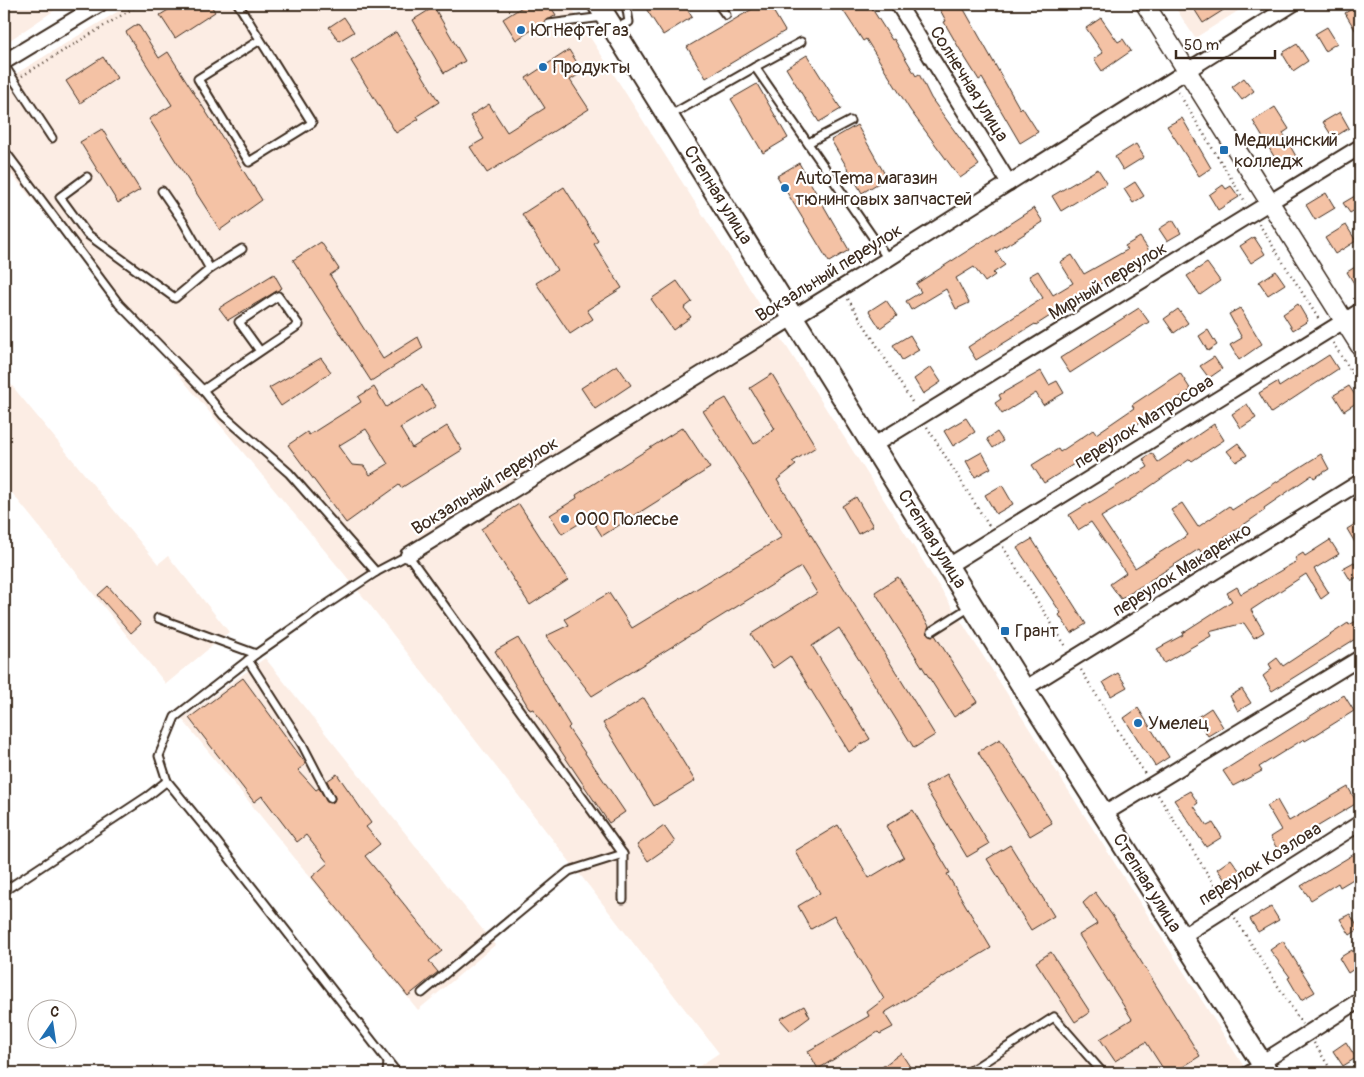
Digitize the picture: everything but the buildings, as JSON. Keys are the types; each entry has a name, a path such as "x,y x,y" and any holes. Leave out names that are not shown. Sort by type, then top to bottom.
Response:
{"main road":[{"name":"Степная улица","path":"606,17 874,444 1024,689 1264,1068"}],"street":[{"path":"4,64 100,4"},
{"name":"Солнечная улица","path":"898,4 1009,183"},
{"path":"1145,4 1360,346"},
{"name":"Вокзальный переулок","path":"408,555 888,259 1293,4"},
{"name":"Мирный переулок","path":"874,444 1270,204 1360,147"},
{"name":"переулок Матросова","path":"948,566 1360,311"},
{"name":"переулок Макаренко","path":"1024,689 1360,482"},
{"path":"1104,814 1360,658"},
{"name":"переулок Козлова","path":"1181,937 1360,824"},
{"path":"1264,1068 1308,1033 1360,1000"}],"lane":[{"path":"238,4 312,124 249,162 198,79 260,40"},
{"path":"549,24 606,17 628,22 626,4"},
{"path":"718,4 726,15"},
{"path":"669,116 801,42"},
{"path":"4,64 52,138"},
{"path":"755,67 888,259"},
{"path":"808,143 850,121"},
{"path":"4,150 119,304 203,390 223,415 289,473 376,572"},
{"path":"87,177 60,198 87,234 175,298 210,269 242,249"},
{"path":"162,190 210,269"},
{"path":"203,390 260,351 298,325 278,296 239,322 260,351"},
{"path":"397,1073 167,781 159,756 175,717 248,660 376,572 408,555 623,854 623,899"},
{"path":"932,630 972,605"},
{"path":"158,618 256,654"},
{"path":"248,660 302,744 330,798"},
{"path":"4,891 148,796 167,781"},
{"path":"422,993 569,871 623,854"},
{"path":"967,1073 1054,1017 1103,1073"},
{"path":"388,1062 388,1073"},
{"path":"1243,1073 1264,1068"}],"path":[{"path":"14,81 140,4"},
{"path":"1174,87 1360,385"},
{"path":"841,288 1334,1073"}],"shaded area":[{"path":"4,4 64,4 4,44"},
{"path":"130,4 569,4 1248,1073 689,1073 719,1053 370,605 4,165 4,81"},
{"path":"1173,4 1249,4 1195,38"},
{"path":"4,376 158,564 168,556 229,632 166,684 4,483"},
{"path":"265,658 495,945 418,1010 182,719"}],"place":[{"name":"ЮгНефтеГаз","path":"521,30"},
{"name":"Продукты","path":"543,67"},
{"name":"Медицинский колледж","path":"1224,150"},
{"name":"AutoTema магазин тюнинговых запчастей","path":"785,188"},
{"name":"ООО Полесье","path":"565,519"},
{"name":"Грант","path":"1005,631"},
{"name":"Умелец","path":"1138,723"}]}
